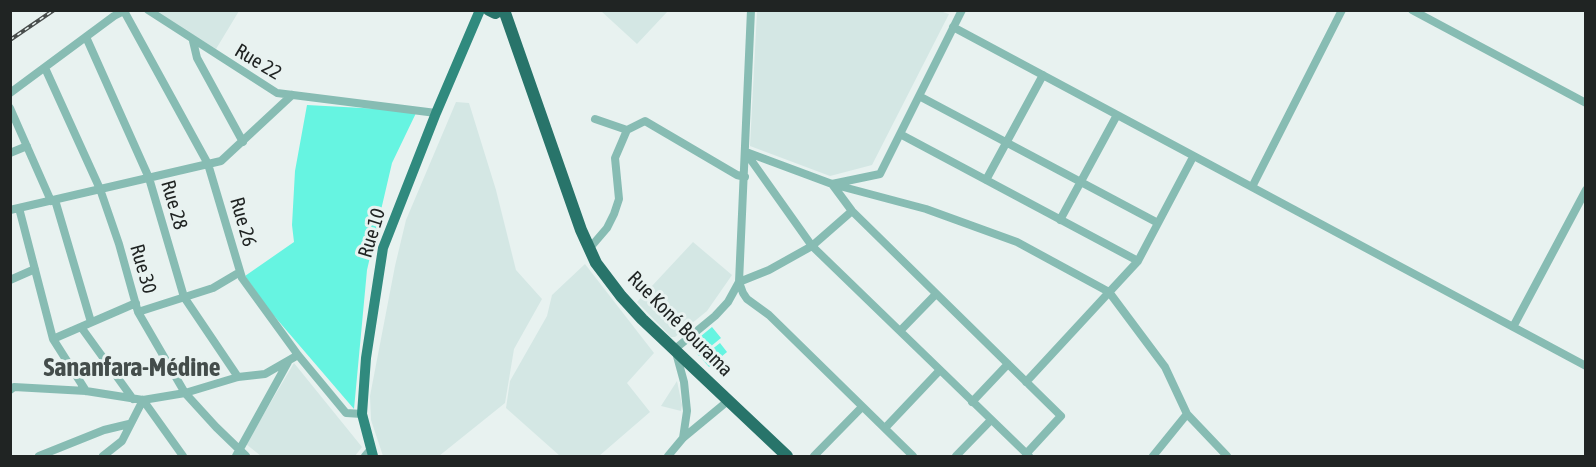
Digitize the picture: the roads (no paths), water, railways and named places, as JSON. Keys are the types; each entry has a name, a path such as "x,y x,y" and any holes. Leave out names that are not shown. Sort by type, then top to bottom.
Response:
{"highway":[{"name":"Rue Koné Bourama","path":"493,11 510,31 596,263 621,296 787,456"}],"main road":[{"name":"Rue 10","path":"370,454 362,414 366,358 383,248 436,112 471,31 478,21 493,11"}],"street":[{"name":"Rue 22","path":"148,10 277,93 436,112"},
{"path":"751,10 739,282 743,293 769,315 913,456"},
{"path":"832,184 880,174 962,10"},
{"path":"1252,187 1342,10"},
{"path":"1412,10 1586,103"},
{"path":"10,93 114,16 125,11"},
{"name":"Rue 26","path":"125,11 208,164 242,278 298,355 346,412 362,414"},
{"path":"953,27 1586,366"},
{"name":"Rue 28","path":"86,37 149,178 184,297 238,377"},
{"path":"193,41 197,58 243,142"},
{"name":"Rue 30","path":"45,68 100,189 119,244 137,308 186,393 241,455"},
{"path":"986,180 1042,75"},
{"path":"86,391 53,339 35,269 15,209 221,161 292,95"},
{"path":"919,96 1158,223"},
{"path":"10,108 53,200 91,322"},
{"path":"1060,220 1117,115"},
{"path":"595,119 627,130"},
{"path":"589,249 607,228 615,214 619,199 615,158 627,130 645,121 737,175 745,177"},
{"path":"900,134 1138,261"},
{"path":"10,153 27,146"},
{"path":"746,152 832,184 926,209 1017,242 1109,292 1165,367 1187,414 1227,456"},
{"path":"746,152 812,246 1027,455 1060,416 852,212 832,184"},
{"path":"1026,382 1138,261 1193,157"},
{"path":"1513,327 1586,190"},
{"path":"683,438 687,411 684,382 675,349 715,316 728,302 739,282 769,270 812,246 852,212"},
{"path":"10,280 35,269"},
{"path":"53,339 91,322 213,288 240,272"},
{"path":"900,331 936,294"},
{"path":"728,302 755,305"},
{"path":"81,327 182,456"},
{"path":"10,390 14,387 86,391 138,399 186,393 238,377 265,374 298,355"},
{"path":"241,455 290,360"},
{"path":"972,402 1008,364"},
{"path":"886,427 940,370"},
{"path":"103,456 122,441 138,399"},
{"path":"668,456 683,438 729,400"},
{"path":"814,456 862,407"},
{"path":"1153,456 1187,414"},
{"path":"956,456 991,420"},
{"path":"687,423 697,426"},
{"path":"39,456 55,454 104,430 129,424"}],"railway":[{"path":"10,40 54,10"}],"district":[{"name":"Sananfara-Médine","path":"132,368"}]}
